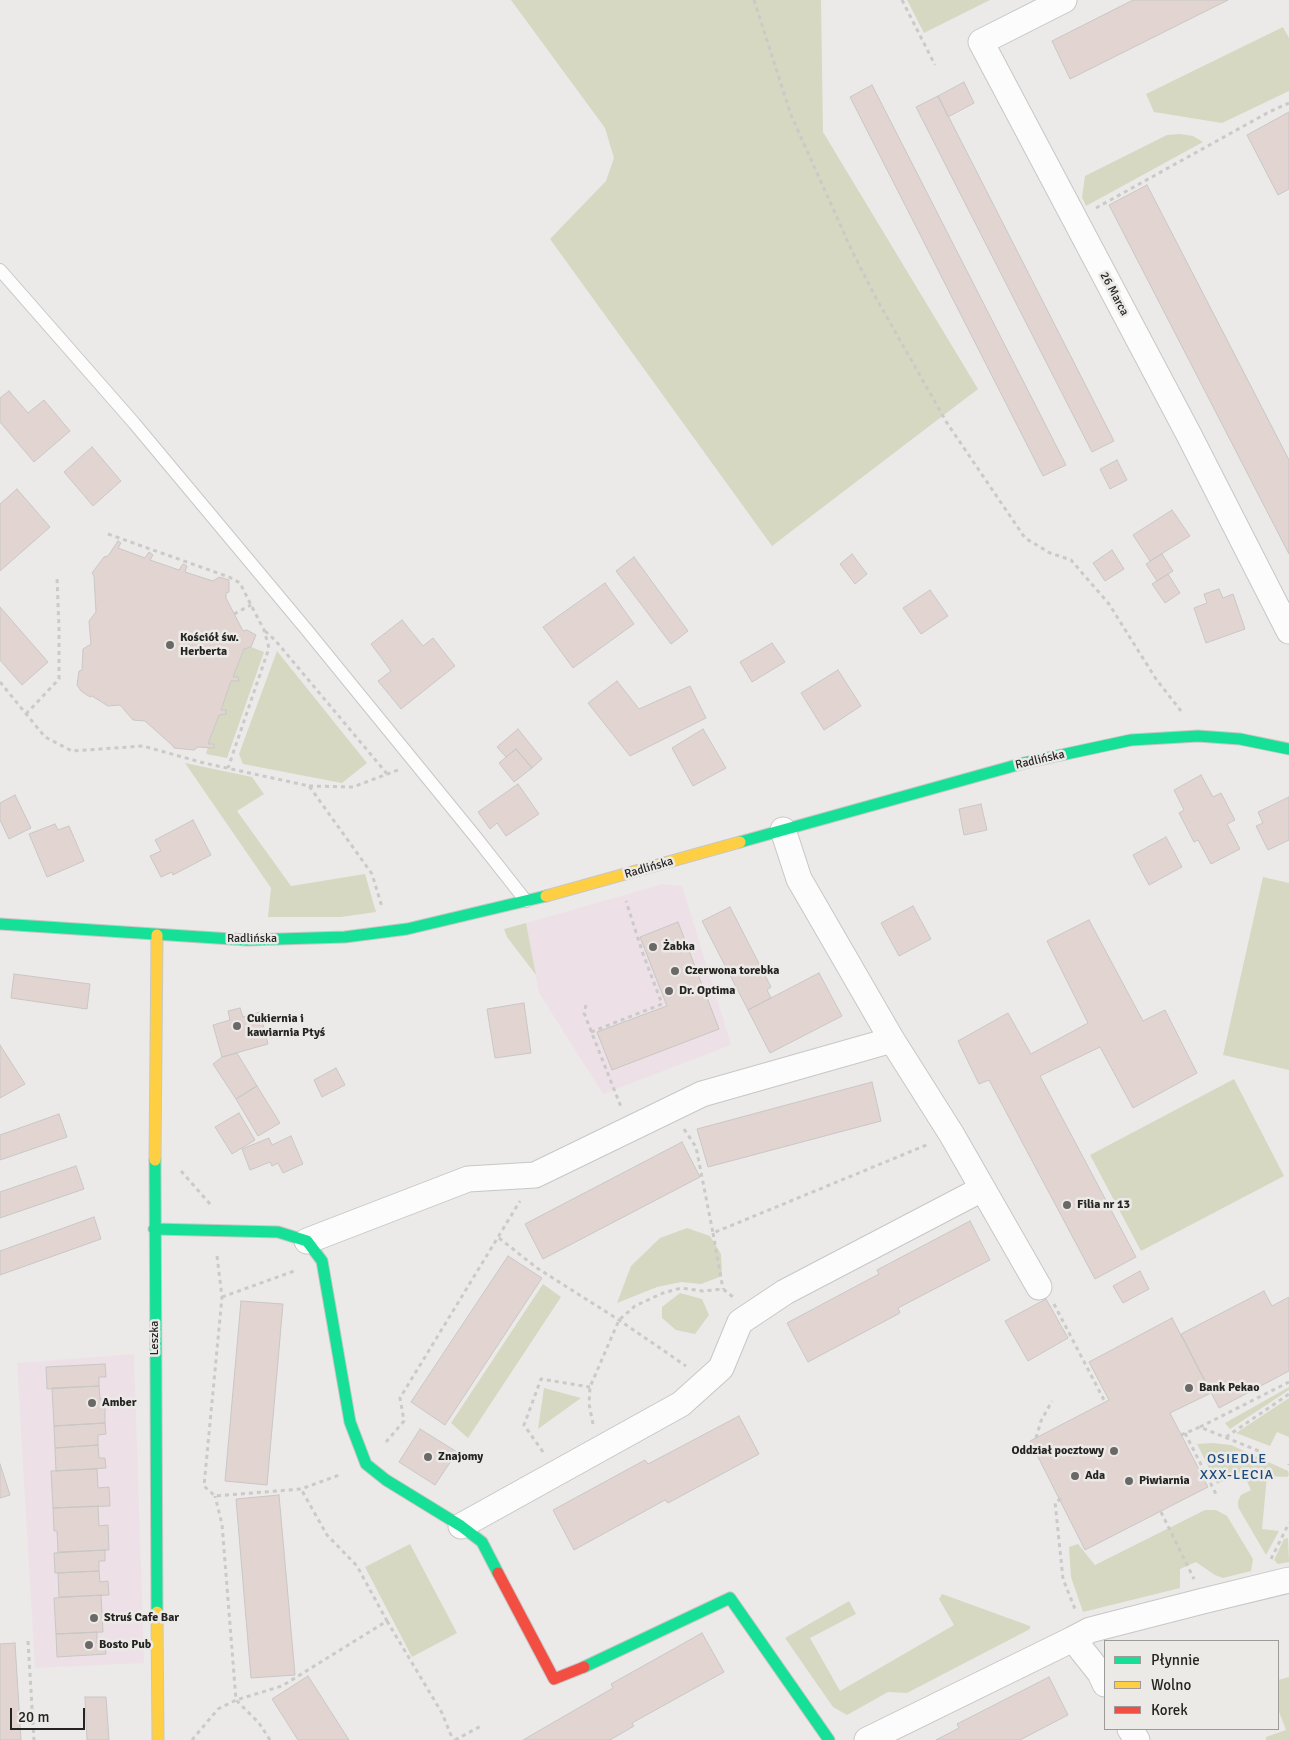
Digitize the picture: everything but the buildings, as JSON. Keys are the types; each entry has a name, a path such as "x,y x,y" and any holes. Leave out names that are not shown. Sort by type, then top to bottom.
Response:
{"street":[{"name":"26 Marca","path":"1064,0 981,42 1188,433 1289,631"},
{"name":"Radlińska","path":"0,924 247,940 345,937 407,929 526,901 1024,763 1131,740 1198,736 1240,739 1289,749"},
{"path":"783,830 799,879 892,1040 952,1135 982,1189 1045,1293"},
{"name":"Leszka","path":"157,935 154,1229 158,1740"},
{"path":"307,1241 468,1179 535,1175 702,1094 892,1040"},
{"path":"461,1526 681,1404 720,1368 740,1322 784,1292 982,1189"},
{"path":"154,1229 278,1232 307,1241 322,1261 350,1422 366,1464 386,1480 461,1526 482,1542 554,1679 578,1670 730,1598 829,1740"},
{"path":"868,1740 1082,1634 1289,1580"},
{"path":"1082,1634 1104,1682"}],"lane":[{"path":"0,270 134,423 300,622 526,901"}],"path":[{"path":"754,0 791,115 852,251 876,298 947,423 1025,538 1050,553 1071,560 1109,604 1156,679 1184,714"},
{"path":"902,0 935,66"},
{"path":"1072,213 1094,209 1269,112 1289,103"},
{"path":"108,534 229,577 240,583 264,630 269,648 228,768"},
{"path":"26,714 59,679 57,577"},
{"path":"234,614 251,605"},
{"path":"0,682 45,737 72,751 143,746 309,786 353,787 388,775 275,640 264,630"},
{"path":"309,786 372,874 384,915"},
{"path":"591,1032 662,1004 625,900"},
{"path":"586,1005 584,1013 630,1129"},
{"path":"680,1123 696,1148 723,1288 752,1314"},
{"path":"713,1233 952,1135"},
{"path":"176,1165 214,1208 216,1232"},
{"path":"499,1238 537,1268 619,1320 707,1381"},
{"path":"222,1297 322,1261"},
{"path":"605,1446 592,1422 589,1404 590,1387 619,1320 635,1306 681,1288 703,1291 723,1288"},
{"path":"1045,1293 1072,1336 1105,1402"},
{"path":"557,1473 524,1425 540,1379 590,1387"},
{"path":"1181,1435 1289,1382"},
{"path":"1226,1437 1289,1394"},
{"path":"1036,1438 1041,1421 1052,1401"},
{"path":"1200,1427 1266,1454"},
{"path":"1185,1433 1217,1496"},
{"path":"300,1489 327,1535 357,1566 387,1621 442,1713 454,1740 481,1726"},
{"path":"215,1496 222,1524 236,1700 259,1723 270,1740"},
{"path":"1061,1498 1055,1502 1063,1578 1078,1617 1082,1634"},
{"path":"1161,1512 1187,1565"},
{"path":"1270,1563 1289,1523"},
{"path":"192,1740 218,1709 236,1700 282,1686 387,1621"},
{"path":"28,1641 34,1740"}],"shaded area":[{"path":"663,884 682,886 731,1045 603,1094 539,993 526,923"},
{"path":"134,1354 144,1663 35,1668 17,1363"}],"green space":[{"path":"511,0 821,0 823,132 978,389 772,546 550,239 606,181 614,158 605,128"},
{"path":"907,0 990,0 924,33"},
{"path":"1283,27 1289,38 1289,91 1222,123 1154,112 1146,94"},
{"path":"1167,135 1193,136 1203,142 1086,206 1082,197 1085,176"},
{"path":"251,647 264,652 227,758 206,754 208,747 214,747 214,744 208,744 219,715 226,714 226,710 221,710 231,681 238,681 233,677 244,649"},
{"path":"277,651 367,763 342,783 243,764 239,754"},
{"path":"185,763 252,777 264,794 237,811 291,886 365,874 376,912 341,917 268,917 271,888"},
{"path":"1263,877 1289,883 1289,1070 1223,1055"},
{"path":"526,923 536,975 507,937 504,929"},
{"path":"1234,1079 1284,1176 1141,1251 1090,1155"},
{"path":"687,1228 710,1236 721,1254 722,1276 701,1284 681,1282 657,1287 617,1303 631,1266 660,1238"},
{"path":"543,1284 561,1297 468,1438 451,1423"},
{"path":"680,1293 702,1299 709,1315 695,1334 676,1330 662,1318 662,1307"},
{"path":"1289,1387 1289,1390 1230,1429 1225,1423"},
{"path":"544,1388 581,1398 538,1429"},
{"path":"1289,1398 1289,1437 1277,1432 1270,1446 1236,1433"},
{"path":"1197,1444 1231,1445 1288,1471 1289,1475 1287,1477 1267,1476 1262,1529 1279,1531 1266,1555 1238,1507 1241,1495 1251,1490 1242,1471 1217,1484"},
{"path":"1205,1510 1216,1510 1227,1516 1253,1559 1251,1571 1223,1578 1196,1562 1180,1569 1180,1588 1083,1612 1071,1577 1069,1547 1078,1544 1095,1565"},
{"path":"1288,1538 1289,1562 1278,1564 1274,1560 1284,1539"},
{"path":"410,1544 457,1633 412,1657 365,1567"},
{"path":"942,1594 1030,1626 1030,1629 907,1693 888,1692 847,1715 833,1707 785,1638 849,1601 856,1614 810,1638 840,1691 954,1625 939,1599"},
{"path":"1289,1677 1289,1740 1266,1740 1266,1737 1286,1730 1279,1712 1279,1680"}],"traffic: fast":[{"path":"740,842 1024,763 1131,740 1198,736 1240,739 1289,749"},
{"path":"0,924 247,940 345,937 407,929 546,896"},
{"path":"155,1160 157,1612"},
{"path":"154,1229 278,1232 307,1241 322,1261 350,1422 366,1464 386,1480 461,1526 482,1542 498,1573"},
{"path":"584,1667 730,1598 829,1740"}],"traffic: slow":[{"path":"546,896 740,842"},
{"path":"155,1160 157,935"},
{"path":"157,1612 158,1740"}],"traffic: jam":[{"path":"498,1573 554,1679 584,1667"}],"place":[{"name":"Kościół św. Herberta","path":"170,645"},
{"name":"Żabka","path":"653,947"},
{"name":"Czerwona torebka","path":"675,971"},
{"name":"Dr. Optima","path":"669,991"},
{"name":"Cukiernia i kawiarnia Ptyś","path":"237,1026"},
{"name":"Filia nr 13","path":"1067,1205"},
{"name":"Bank Pekao","path":"1189,1388"},
{"name":"Amber","path":"92,1403"},
{"name":"Oddział pocztowy","path":"1114,1451"},
{"name":"Znajomy","path":"428,1457"},
{"name":"Ada","path":"1075,1476"},
{"name":"Piwiarnia","path":"1129,1481"},
{"name":"Struś Cafe Bar","path":"94,1618"},
{"name":"Bosto Pub","path":"89,1645"}],"district":[{"name":"OSIEDLE XXX-LECIA","path":"1237,1468"}]}
